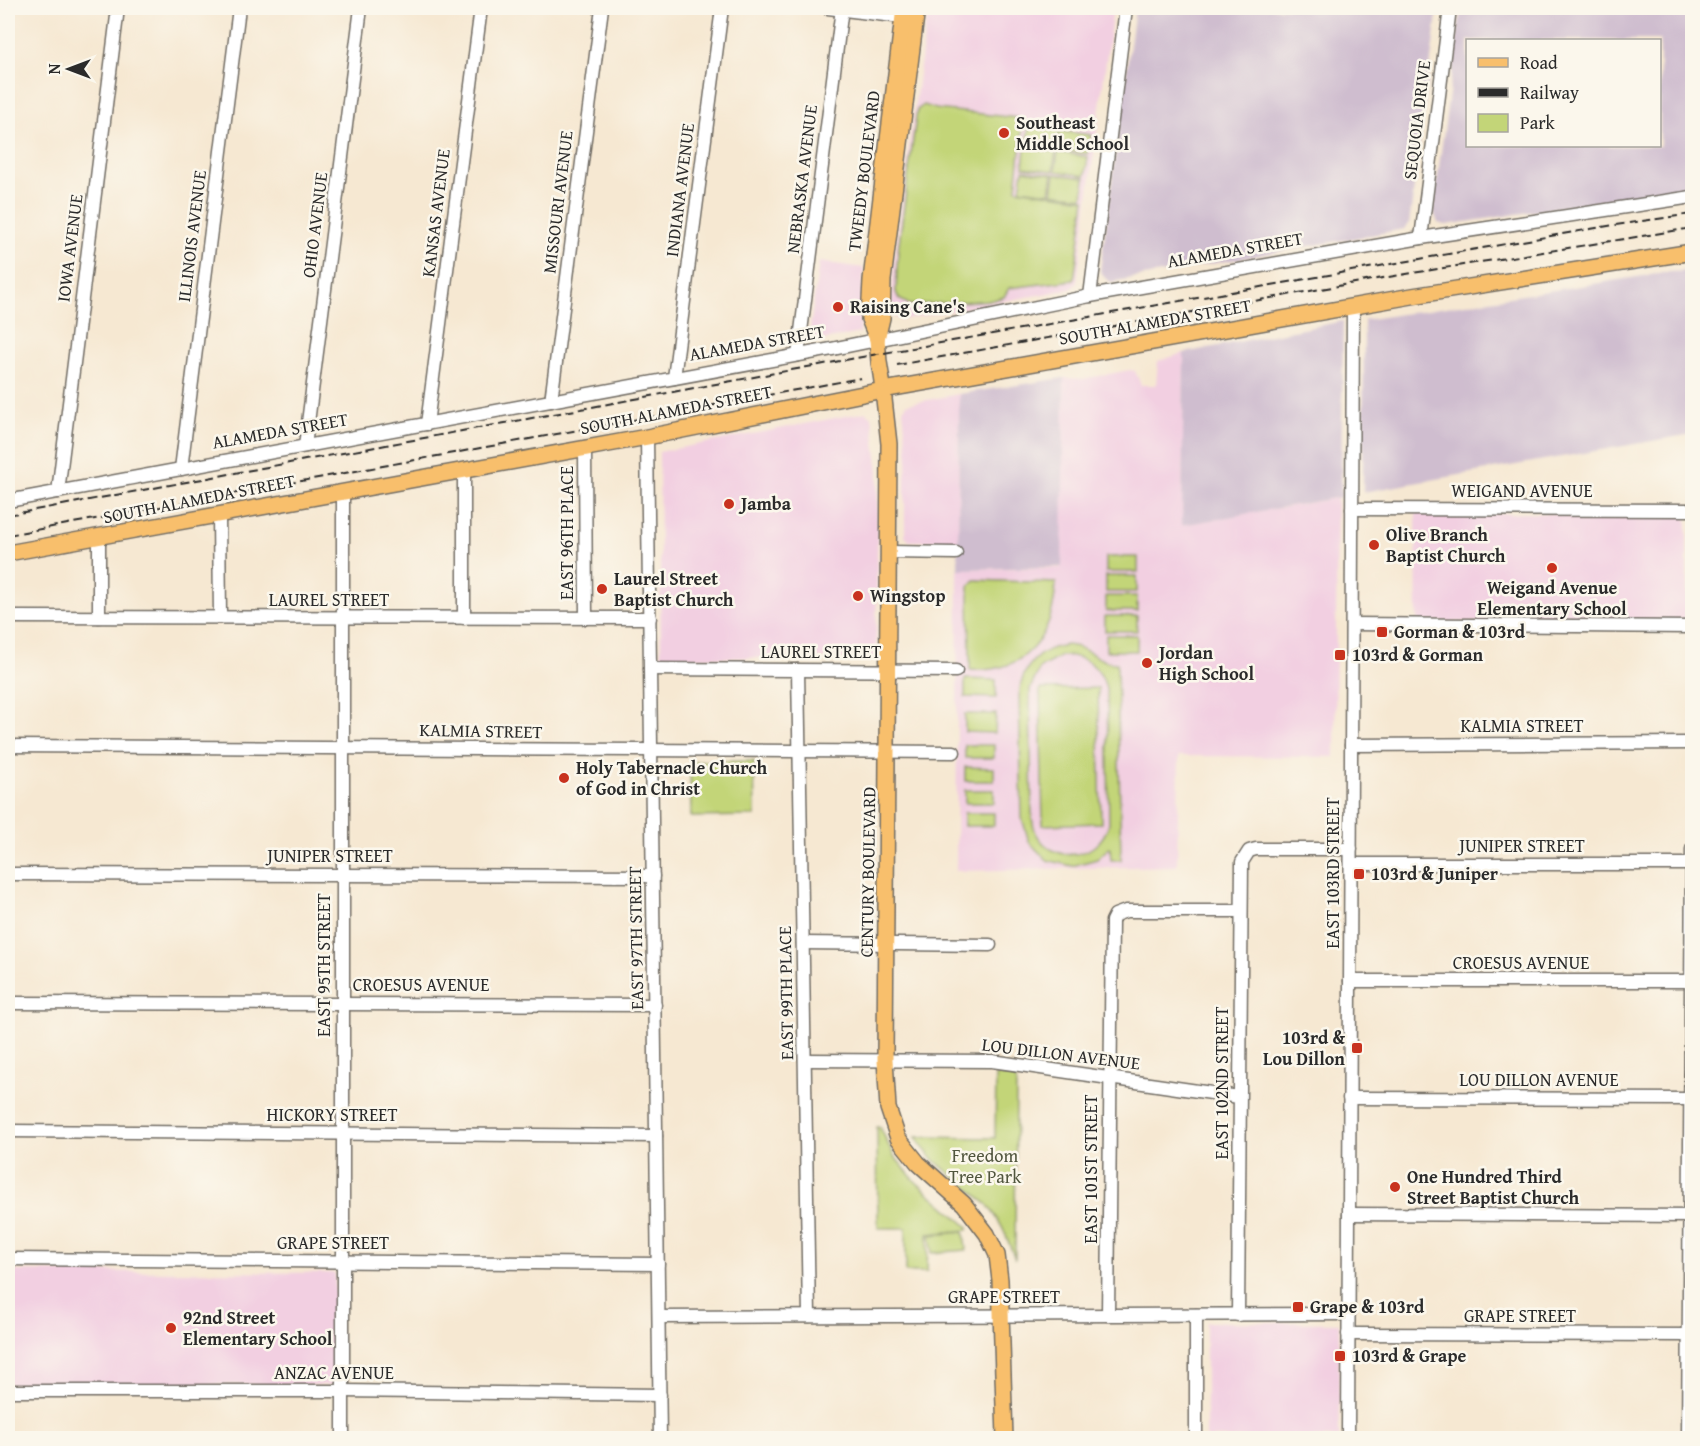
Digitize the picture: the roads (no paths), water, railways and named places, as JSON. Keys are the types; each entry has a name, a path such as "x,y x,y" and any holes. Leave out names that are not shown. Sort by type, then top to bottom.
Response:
{"main road":[{"name":"TWEEDY BOULEVARD","path":"882,385 877,339 882,318 883,280 910,13"},
{"path":"1353,307 1594,266 1692,252"},
{"name":"SOUTH ALAMEDA STREET","path":"8,553 647,436 882,385 1353,307"},
{"name":"CENTURY BOULEVARD","path":"882,385 889,444 890,670 885,1060 888,1108 898,1138 918,1163 964,1204 993,1244 999,1268 1002,1316 1005,1438"}],"street":[{"name":"IOWA AVENUE","path":"58,492 118,8"},
{"name":"ILLINOIS AVENUE","path":"181,469 239,8"},
{"name":"OHIO AVENUE","path":"305,446 360,8"},
{"name":"KANSAS AVENUE","path":"428,424 481,8"},
{"name":"MISSOURI AVENUE","path":"551,401 602,8"},
{"name":"INDIANA AVENUE","path":"675,378 722,8"},
{"path":"828,8 910,13"},
{"name":"NEBRASKA AVENUE","path":"798,355 842,8"},
{"path":"1090,296 1126,8"},
{"name":"SEQUOIA DRIVE","path":"1420,238 1450,8"},
{"name":"ALAMEDA STREET","path":"8,501 798,355 1090,296 1420,238 1692,197"},
{"name":"EAST 103RD STREET","path":"1348,1438 1353,307"},
{"name":"EAST 97TH STREET","path":"647,436 660,1438"},
{"name":"EAST 96TH PLACE","path":"585,447 586,618"},
{"path":"464,470 464,618"},
{"name":"EAST 95TH STREET","path":"343,492 341,874 343,1438"},
{"name":"WEIGAND AVENUE","path":"1352,509 1692,510"},
{"path":"219,515 220,618"},
{"path":"99,538 99,617"},
{"path":"889,552 956,553"},
{"name":"LAUREL STREET","path":"8,617 650,618"},
{"path":"1352,624 1692,627"},
{"name":"LAUREL STREET","path":"650,669 956,671"},
{"name":"EAST 99TH PLACE","path":"798,670 809,1316"},
{"name":"KALMIA STREET","path":"1351,745 1692,743"},
{"name":"KALMIA STREET","path":"8,746 954,752"},
{"name":"EAST 102ND STREET","path":"1239,1315 1240,872 1247,854 1256,849 1351,849"},
{"path":"1688,1438 1691,1335 1692,849"},
{"name":"JUNIPER STREET","path":"1351,864 1692,864"},
{"name":"JUNIPER STREET","path":"8,874 653,876"},
{"name":"EAST 101ST STREET","path":"1108,1315 1110,929 1115,915 1126,911 1240,911"},
{"path":"803,943 990,945"},
{"name":"CROESUS AVENUE","path":"1350,981 1691,981"},
{"name":"CROESUS AVENUE","path":"8,1003 655,1005"},
{"name":"LOU DILLON AVENUE","path":"805,1060 992,1061 1239,1098"},
{"name":"LOU DILLON AVENUE","path":"1350,1098 1691,1099"},
{"name":"HICKORY STREET","path":"8,1131 656,1136"},
{"path":"1349,1214 1691,1216"},
{"name":"GRAPE STREET","path":"8,1259 658,1264"},
{"name":"GRAPE STREET","path":"659,1317 1348,1314"},
{"path":"1196,1315 1197,1438"},
{"name":"GRAPE STREET","path":"1348,1334 1691,1335"},
{"name":"ANZAC AVENUE","path":"8,1391 342,1391 660,1395"}],"railway":[{"path":"8,515 878,354 1608,226 1692,214"},
{"path":"897,365 1388,277 1692,228"},
{"path":"8,535 861,378"}],"place":[{"name":"Southeast Middle School","path":"1004,133"},
{"name":"Raising Cane's","path":"838,307"},
{"name":"Jamba","path":"729,504"},
{"name":"Olive Branch Baptist Church","path":"1374,545"},
{"name":"Weigand Avenue Elementary School","path":"1552,568"},
{"name":"Laurel Street Baptist Church","path":"602,589"},
{"name":"Wingstop","path":"858,596"},
{"name":"Gorman & 103rd","path":"1382,632"},
{"name":"103rd & Gorman","path":"1340,655"},
{"name":"Jordan High School","path":"1147,663"},
{"name":"Holy Tabernacle Church of God in Christ","path":"564,778"},
{"name":"103rd & Juniper","path":"1359,874"},
{"name":"103rd & Lou Dillon","path":"1357,1048"},
{"name":"One Hundred Third Street Baptist Church","path":"1395,1187"},
{"name":"Grape & 103rd","path":"1298,1307"},
{"name":"92nd Street Elementary School","path":"171,1328"},
{"name":"103rd & Grape","path":"1340,1356"}],"park label":[{"name":"Freedom Tree Park","path":"985,1166"}]}
